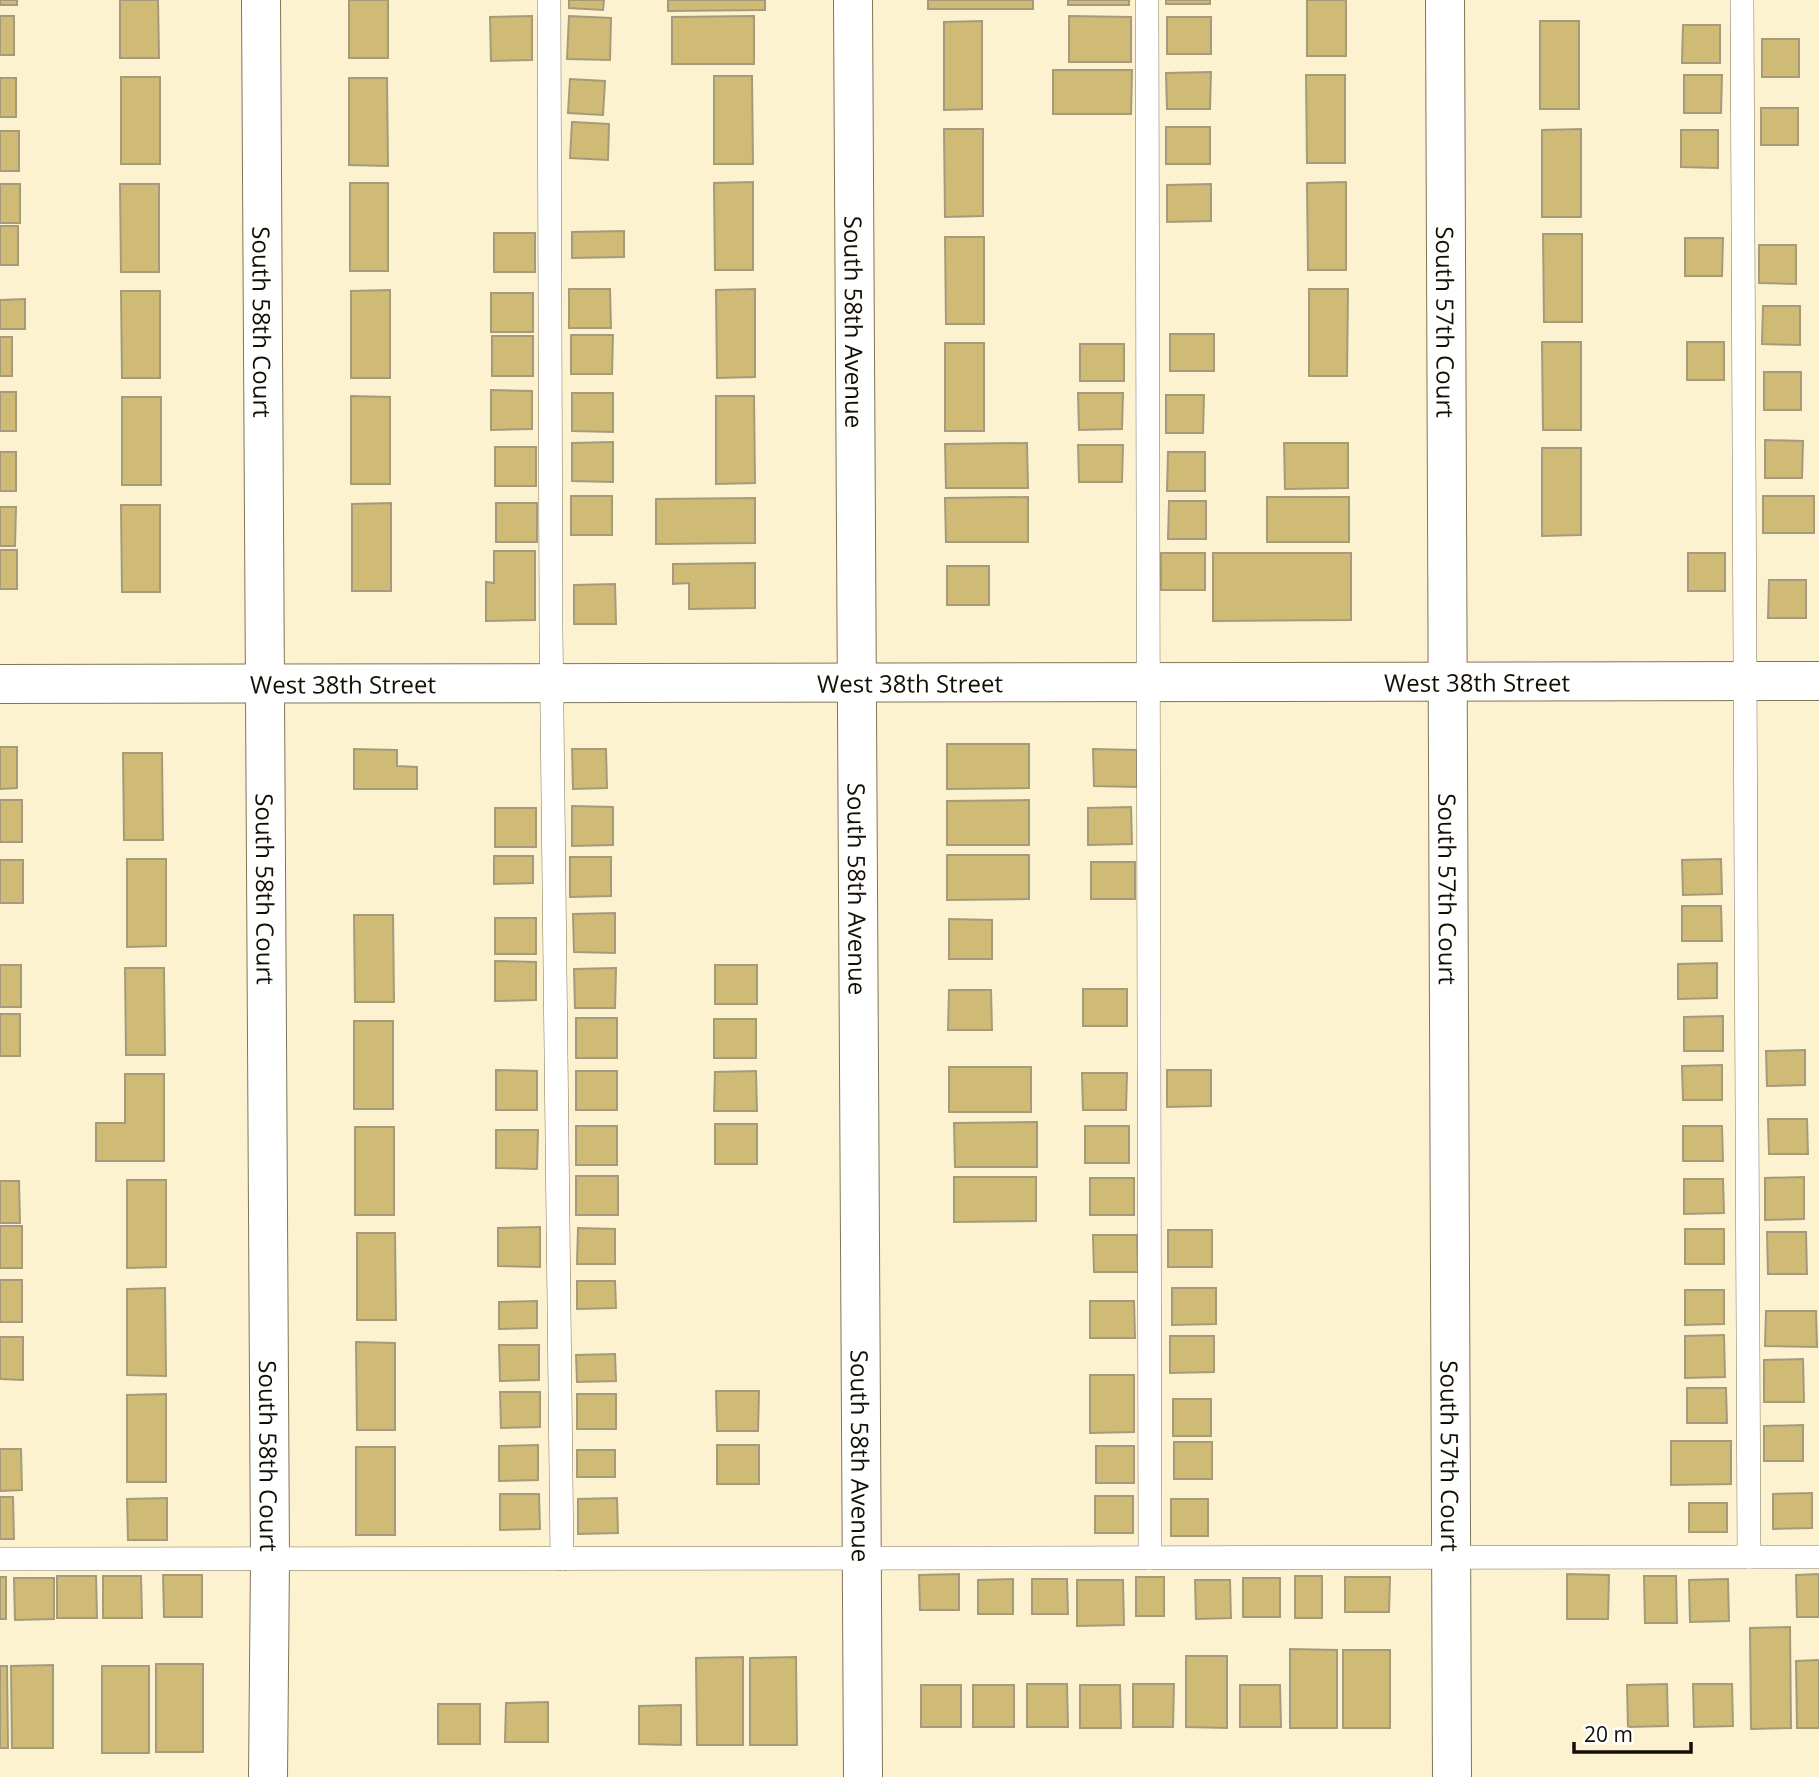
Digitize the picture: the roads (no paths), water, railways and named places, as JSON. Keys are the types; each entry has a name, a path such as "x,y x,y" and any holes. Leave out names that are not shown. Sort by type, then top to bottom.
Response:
{"street":[{"name":"South 58th Court","path":"261,0 270,1559 268,1777"},
{"name":"South 58th Avenue","path":"853,0 863,1777"},
{"name":"South 57th Court","path":"1445,0 1452,1777"},
{"name":"West 38th Street","path":"0,684 1819,681"}],"lane":[{"path":"549,0 551,684 562,1559"},
{"path":"1147,0 1150,1558"},
{"path":"1742,0 1749,1557"},
{"path":"0,1559 1819,1557"}]}
